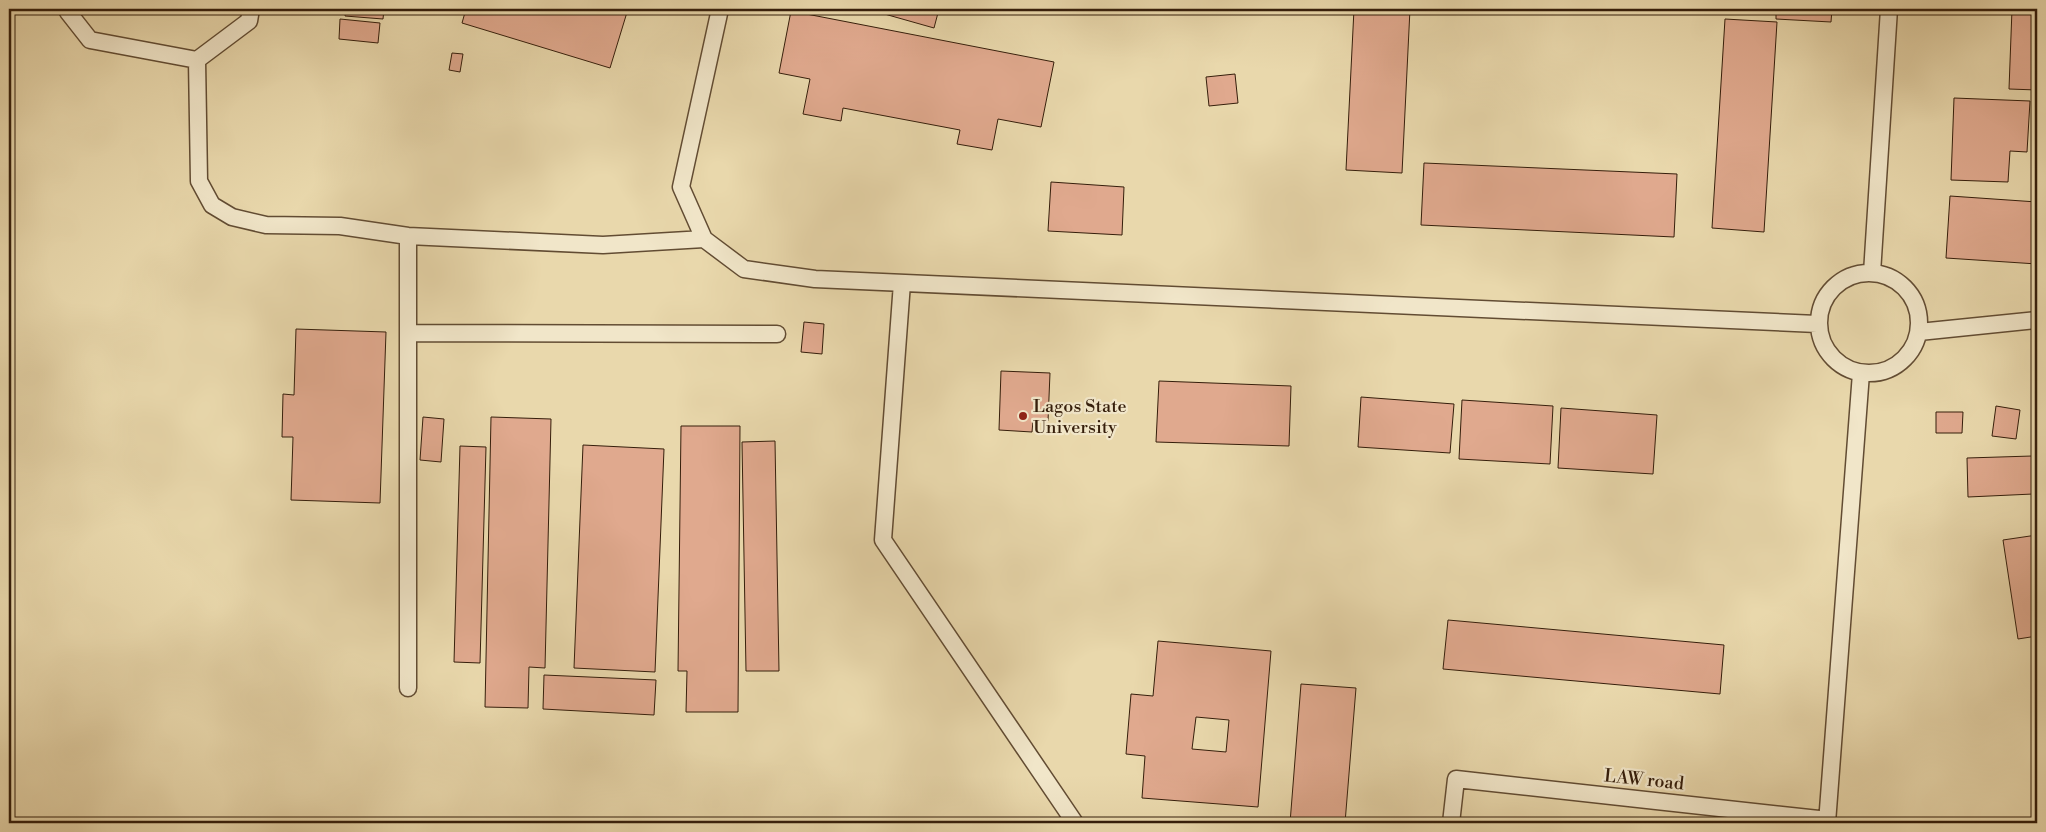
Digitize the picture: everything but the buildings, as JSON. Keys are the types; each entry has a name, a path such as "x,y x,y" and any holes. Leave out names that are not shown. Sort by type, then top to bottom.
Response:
{"lane":[{"path":"68,9 68,12 90,40 198,60 250,21 251,9"},
{"path":"720,9 681,187 704,239 744,269 815,279 1817,324"},
{"path":"1872,273 1889,9"},
{"path":"198,60 199,180 212,205 232,217 266,225 340,226 408,236 603,245 704,239"},
{"path":"408,236 408,688"},
{"path":"1872,273 1889,276 1903,286 1914,299 1919,316 1919,332 1912,350 1898,364 1881,372 1861,373 1844,368 1830,356 1821,342 1817,324 1822,303 1834,286 1851,276 1872,273"},
{"path":"902,283 883,540 1075,823"},
{"path":"1919,332 2037,320"},
{"path":"408,333 777,334"},
{"path":"1828,822 1861,373"},
{"name":"LAW road","path":"1451,823 1456,779 1828,822"}],"place":[{"name":"Lagos State University","path":"1023,416"}]}
